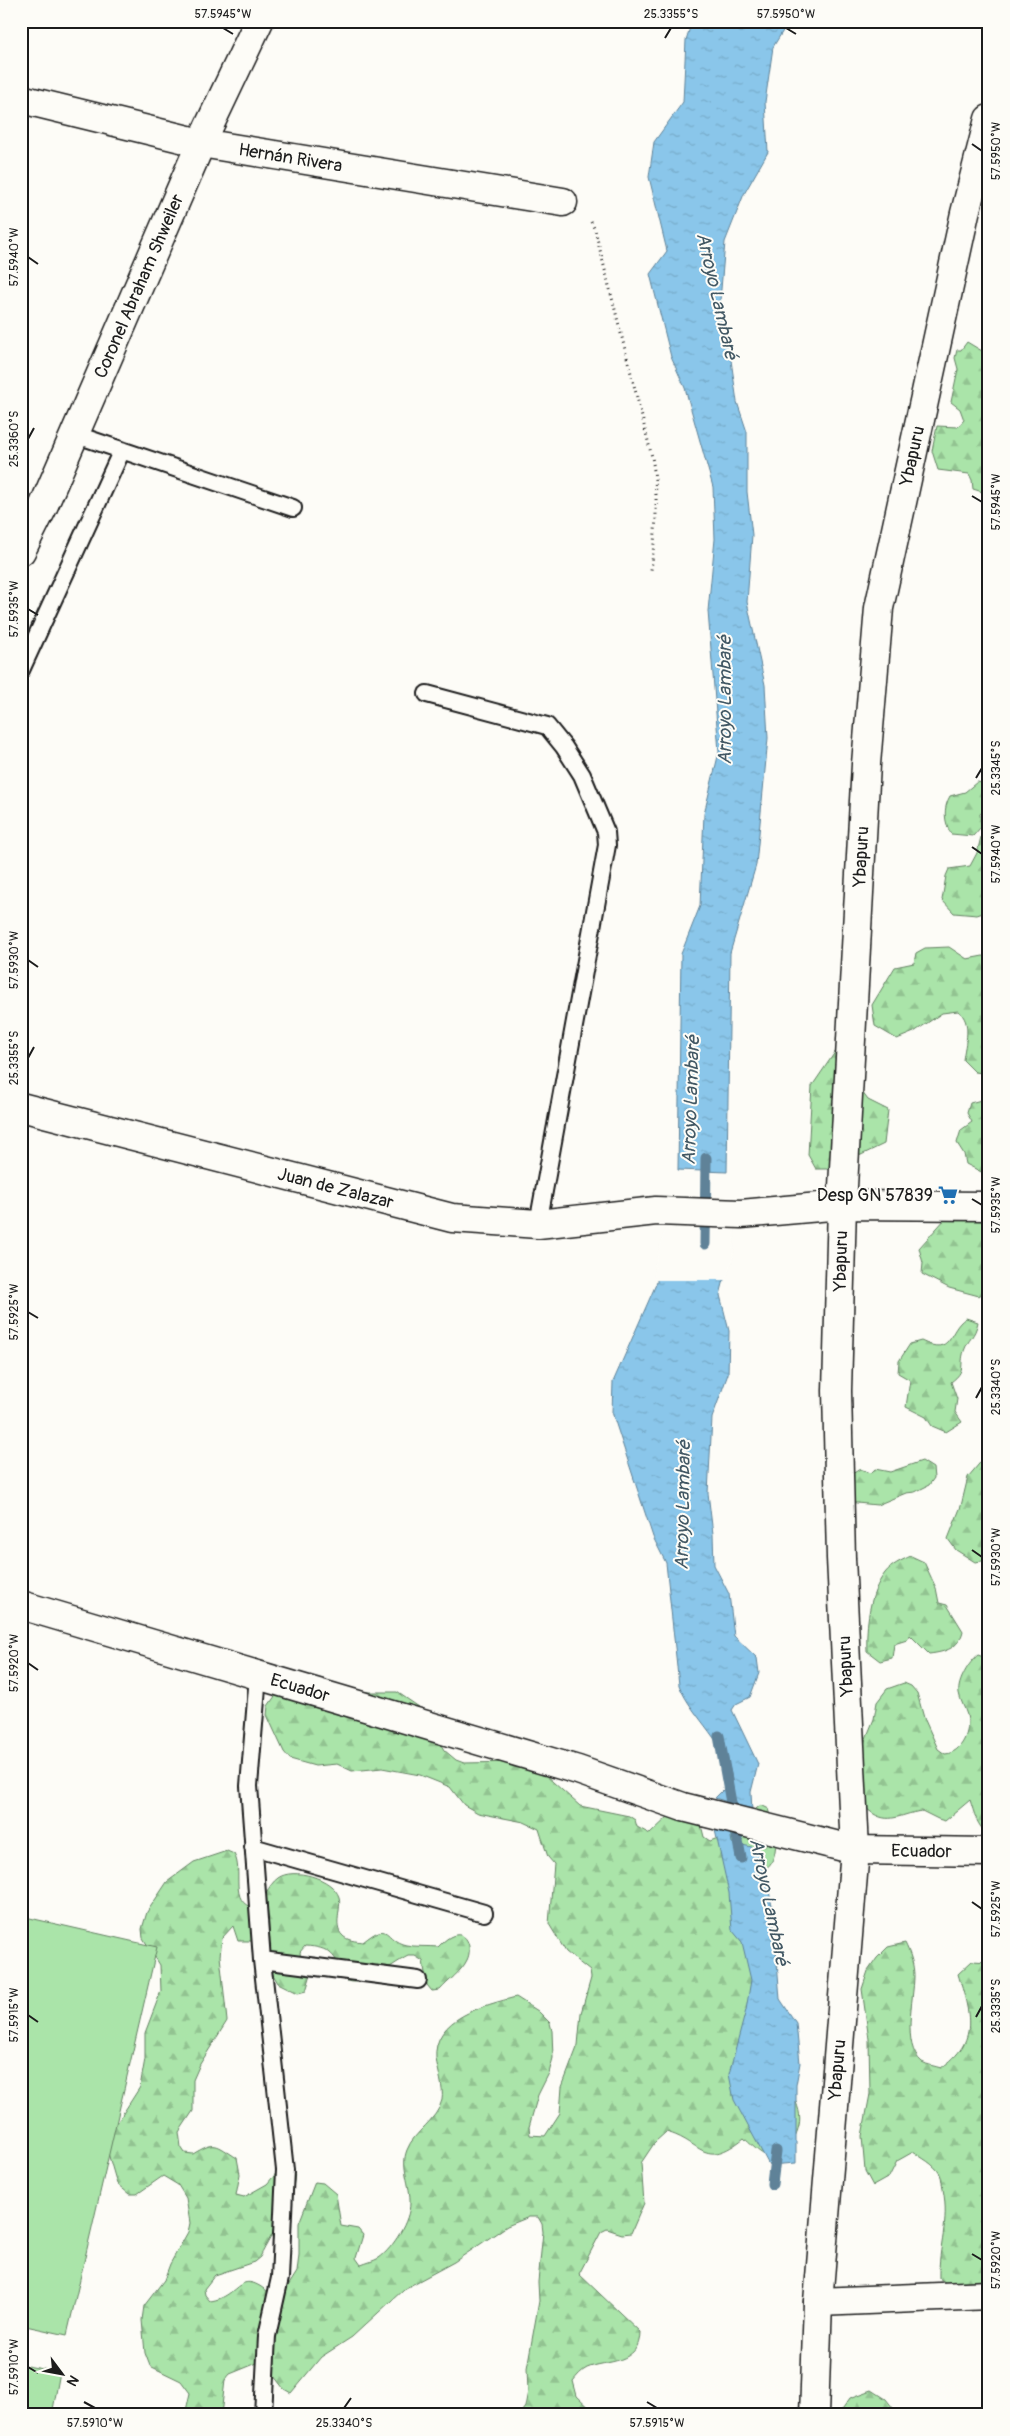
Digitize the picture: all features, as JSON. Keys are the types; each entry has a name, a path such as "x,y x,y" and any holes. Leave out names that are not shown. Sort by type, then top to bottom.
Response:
{"street":[{"name":"Coronel Abraham Shweiler","path":"21,551 32,506 74,434 201,143 259,21"},
{"name":"Hernán Rivera","path":"21,99 201,143 563,202"},
{"name":"Ybapuru","path":"814,2415 818,2302 855,1850 841,1558 837,1391 842,1205 866,764 879,608 965,213 989,119"},
{"name":"Juan de Zalazar","path":"21,1107 452,1218 538,1224 656,1212 741,1214 842,1205"},
{"path":"842,1205 989,1206"},
{"name":"Ecuador","path":"21,1605 578,1770 683,1808 855,1850 989,1852"},
{"path":"818,2302 989,2295"}],"lane":[{"path":"74,434 293,508"},
{"path":"21,670 122,450"},
{"path":"427,694 547,726 564,747 582,775 606,832 607,845 538,1224"},
{"path":"258,1675 249,1786 262,1960 285,2170 280,2278 267,2336 263,2415"},
{"path":"253,1847 484,1913"},
{"path":"262,1960 418,1980"}],"path":[{"path":"563,202 584,208 595,230 652,457 657,491 657,525 650,570"}],"green space":[{"path":"967,342 982,351 989,349 989,494 973,489 969,474 938,470 932,451 937,426 958,427 964,420 960,409 951,402 958,369 955,358 957,350 961,350"},
{"path":"977,782 989,784 989,806 980,814 981,827 973,836 951,834 945,815 946,805 950,796 965,792"},
{"path":"989,832 989,911 977,915 954,913 942,900 949,869 970,866 977,853 981,837"},
{"path":"949,947 967,959 983,956 989,957 989,1074 975,1072 963,1060 967,1027 963,1016 958,1011 942,1013 914,1032 897,1039 875,1026 872,1005 895,967 914,963 916,953 925,948"},
{"path":"842,1042 856,1084 868,1100 888,1110 884,1144 832,1169 816,1169 808,1155 812,1086"},
{"path":"985,1099 989,1101 989,1176 966,1164 964,1154 957,1143 961,1130 972,1122 967,1113 970,1103"},
{"path":"979,1216 989,1223 989,1288 979,1296 949,1288 922,1274 923,1263 919,1248 946,1218"},
{"path":"966,1318 978,1322 964,1351 961,1371 951,1382 957,1399 955,1412 962,1422 946,1432 932,1426 926,1417 906,1407 910,1380 898,1373 899,1361 910,1344 921,1341 939,1346 945,1344 960,1323"},
{"path":"989,1452 989,1560 975,1562 956,1550 948,1539 961,1506 968,1477"},
{"path":"922,1461 933,1468 934,1478 929,1485 915,1492 906,1493 877,1505 847,1502 849,1476 860,1469 871,1473 875,1469 890,1472"},
{"path":"911,1556 924,1562 936,1588 939,1603 947,1605 963,1631 961,1637 951,1648 929,1654 910,1635 907,1640 894,1644 892,1658 880,1661 867,1651 868,1620 872,1600 875,1590 887,1570"},
{"path":"978,1655 989,1659 989,1834 979,1824 970,1800 945,1821 922,1811 893,1818 880,1817 873,1813 865,1807 861,1758 865,1741 874,1719 877,1702 887,1689 904,1683 911,1686 917,1693 924,1718 938,1749 945,1754 951,1753 964,1740 968,1728 967,1715 959,1693 960,1683 968,1667"},
{"path":"278,1692 397,1692 419,1707 444,1750 456,1760 464,1763 521,1762 544,1774 580,1806 629,1816 635,1820 637,1827 650,1834 672,1813 701,1825 704,1837 710,1841 718,1838 761,1805 769,1809 776,1843 774,1857 770,1865 756,1876 788,2085 798,2106 800,2121 798,2129 785,2157 779,2158 762,2154 744,2138 730,2148 711,2153 703,2151 678,2136 666,2132 655,2142 641,2163 644,2203 631,2233 622,2234 607,2229 601,2232 579,2274 640,2332 639,2343 628,2356 587,2368 573,2381 577,2396 597,2415 519,2415 525,2407 528,2391 527,2368 539,2301 538,2282 543,2232 542,2224 538,2217 529,2217 507,2226 454,2262 404,2289 352,2337 321,2357 291,2393 284,2389 270,2371 257,2363 230,2374 225,2380 221,2415 185,2415 190,2393 181,2381 150,2366 145,2353 142,2320 144,2306 164,2280 170,2264 188,2232 190,2223 186,2198 178,2185 163,2176 137,2194 129,2194 117,2184 108,2153 115,2126 140,2087 145,2059 145,2033 161,1991 160,1965 143,1938 142,1929 147,1912 167,1882 194,1862 227,1851 234,1854 237,1861 239,1893 246,1905 254,1908 278,1878 285,1875 302,1874 321,1880 335,1890 340,1901 338,1927 339,1931 346,1938 363,1942 378,1932 383,1932 406,1945 438,1947 450,1937 461,1935 469,1945 469,1955 465,1964 440,1990 432,1991 427,1985 423,1961 415,1956 408,1956 367,1979 351,1982 343,1979 338,1964 331,1954 321,1948 305,1946 300,1952 301,1961 311,1974 306,1991 298,1993 278,1983 253,1941 238,1941 233,1926 222,1938 220,1956 227,2021 200,2064 193,2080 193,2111 179,2132 181,2147 185,2153 193,2154 207,2147 216,2146 237,2158 240,2174 236,2195 244,2197 267,2184 285,2163 293,2165 295,2175 284,2211 260,2257 254,2262 215,2275 204,2289 205,2295 210,2301 228,2294 246,2283 253,2283 263,2288 275,2298 283,2294 297,2272 299,2223 315,2182 323,2183 336,2194 341,2226 358,2229 363,2235 356,2258 361,2265 379,2258 390,2248 404,2226 409,2210 410,2196 405,2169 407,2150 410,2143 431,2120 442,2100 442,2085 436,2059 437,2045 442,2033 451,2023 476,2009 516,1997 538,2011 550,2023 553,2058 549,2073 538,2095 529,2127 530,2135 545,2136 560,2113 562,2087 578,2045 581,2013 591,1978 590,1971 566,1952 549,1924 554,1864 548,1857 539,1829 524,1822 478,1813 464,1805 450,1787 420,1775 382,1768 352,1771 337,1764 315,1766 290,1759 284,1752 267,1715 268,1706"},
{"path":"21,1916 157,1947 67,2335 21,2325"},
{"path":"905,1943 914,1972 910,2021 912,2045 922,2062 941,2068 962,2048 969,2026 966,2002 958,1974 972,1961 989,1962 989,2122 986,2144 989,2156 989,2288 953,2288 939,2278 945,2224 945,2202 941,2176 935,2167 913,2152 897,2161 889,2177 873,2186 865,2171 862,2136 870,2094 869,2039 862,1989 868,1971 877,1958 888,1947"},
{"path":"21,2365 60,2372 52,2415 21,2415"},
{"path":"872,2390 886,2399 896,2412 896,2415 838,2415 850,2398"}],"water":[{"path":"692,21 789,21 773,47 765,102 768,152 744,194 725,242 720,301 726,325 737,402 747,432 747,492 752,535 747,602 765,685 768,738 756,865 730,953 727,1172 678,1170 681,954 700,906 704,814 719,752 708,611 715,539 713,487 685,388 671,357 650,274 667,251 649,177 654,142 683,102 686,40"},
{"path":"730,1257 720,1295 729,1331 728,1374 712,1418 708,1493 713,1534 714,1565 729,1594 734,1636 757,1658 759,1673 750,1697 736,1704 732,1710 758,1764 751,1792 753,1832 739,1832 734,1804 715,1798 732,1781 729,1768 717,1743 692,1709 679,1685 666,1563 653,1537 612,1412 613,1382 657,1282 657,1263"},
{"path":"727,1814 732,1843 752,1847 762,1853 773,1912 780,1999 796,2023 800,2063 796,2085 796,2163 769,2165 734,2100 729,2074 746,2010 751,1980 742,1942 732,1930 729,1893 713,1821"}],"pier":[{"path":"732,1225 735,1227 733,1258 726,1280 654,1280 655,1263 665,1230"}],"waterway":[{"name":"Arroyo Lambaré","path":"705,1244 706,1158"},
{"name":"Arroyo Lambaré","path":"719,1736 741,1858"},
{"name":"Arroyo Lambaré","path":"772,2184 776,2151"}],"place":[{"name":"Desp GN 57839","path":"948,1195"}]}
